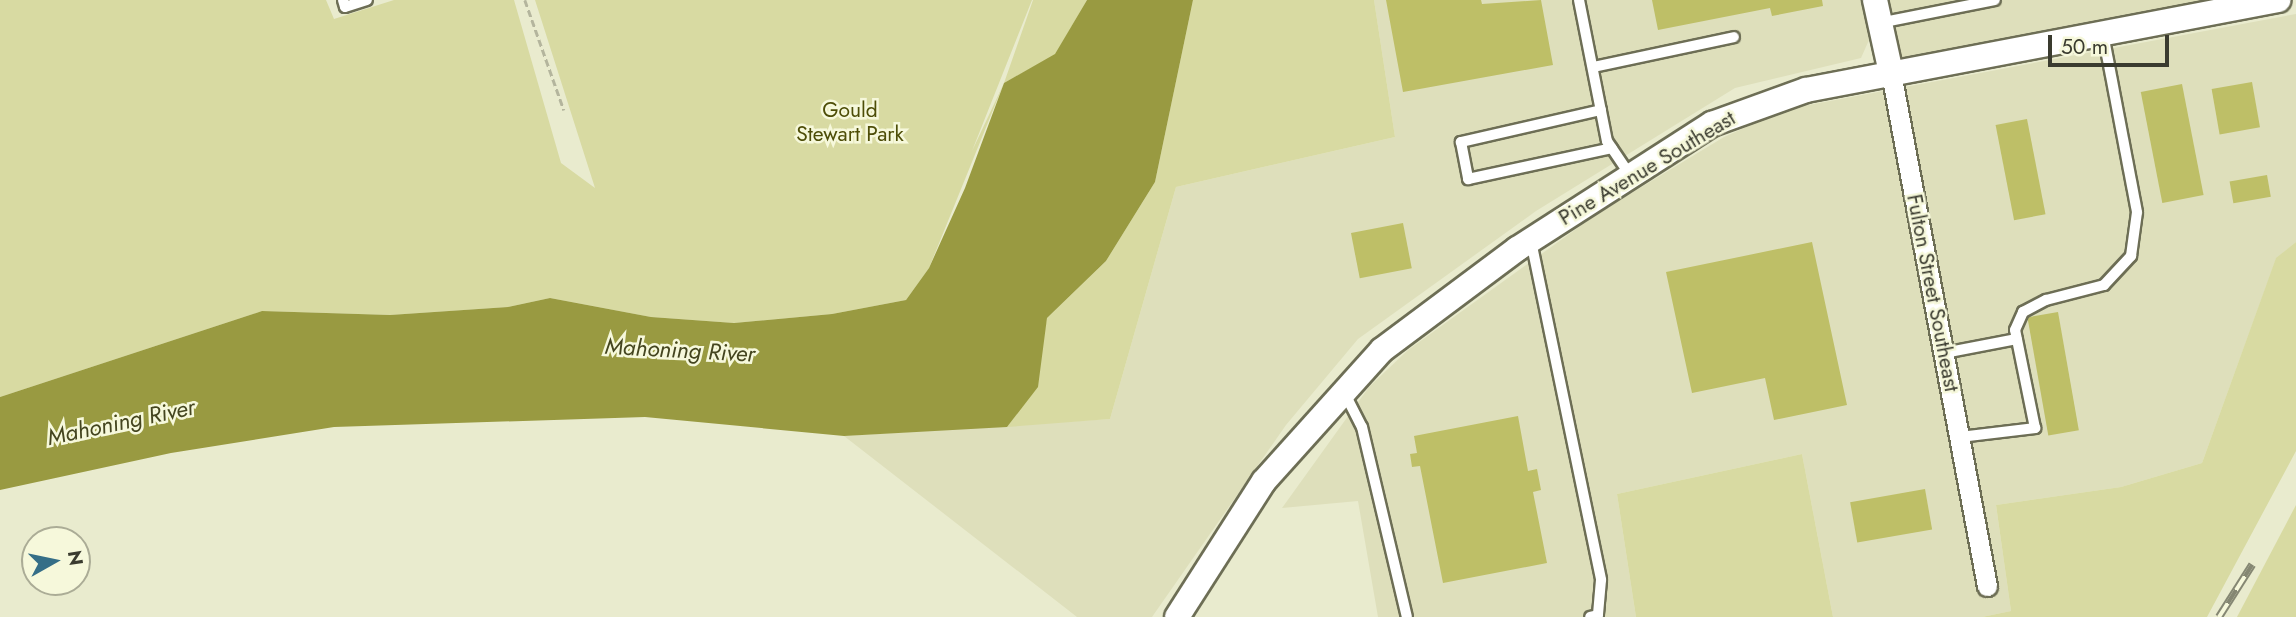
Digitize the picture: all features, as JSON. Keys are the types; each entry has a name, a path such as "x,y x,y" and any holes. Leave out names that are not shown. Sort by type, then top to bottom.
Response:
{"street":[{"name":"Pine Avenue Southeast","path":"1177,617 1264,481 1343,390 1382,350 1530,240 1630,176 1745,108 1806,90 2279,0"},
{"name":"Fulton Street Southeast","path":"1877,12 1891,73 1987,586"}],"lane":[{"path":"343,0 345,7 367,0"},
{"path":"1579,0 1601,110 1612,148 1630,176"},
{"path":"1877,12 1995,0"},
{"path":"1960,438 2035,428 2015,330 2023,312 2046,300 2104,285 2131,256 2137,212 2102,33"},
{"path":"1593,67 1734,37"},
{"path":"1601,110 1461,142 1468,179 1612,148"},
{"path":"1530,240 1601,580 1598,615 1590,617"},
{"path":"1944,354 2017,339"},
{"path":"1343,390 1362,426 1406,617"}],"path":[{"path":"525,0 564,110"}],"shaded area":[{"path":"1374,0 1862,0 1869,40 1861,58 1735,88 1536,211 1358,339 1286,425 1152,617 1077,617 844,436 1110,419 1176,187 1395,137"},
{"path":"1877,0 2277,0 1891,73"},
{"path":"2296,14 2296,242 2276,259 2202,463 2121,487 1996,505 2011,611 1982,617 1833,617 1802,454 1617,494 1636,617 1378,617 1358,501 1282,508 1369,387 1408,350 1597,214 1724,137 1787,109"}],"green space":[{"name":"Gould Stewart Park","path":"0,0 326,0 334,19 394,0 514,0 561,163 595,188 535,0 1032,0 972,151 1004,83 929,268 906,300 832,314 734,323 651,317 550,298 508,307 390,315 262,311 0,397"},
{"path":"1033,0 1087,0 1055,55 1004,83"},
{"path":"1193,0 1374,0 1395,137 1176,187 1110,419 1007,427 1034,391 1047,318 1106,261 1155,182"},
{"path":"2296,242 2296,451 2207,617 1982,617 2011,611 1996,505 2121,487 2202,463 2276,258"},
{"path":"1802,454 1833,617 1636,617 1617,494"},
{"path":"2296,505 2296,617 2237,617"}],"water":[{"name":"Mahoning River","path":"1087,0 1193,0 1155,182 1106,261 1047,318 1038,387 1007,427 844,436 645,417 334,427 171,453 0,490 0,397 262,311 390,315 508,307 550,298 651,317 734,323 832,314 906,300 929,268 965,188 1004,83 1055,54"}],"building":[{"path":"1386,0 1481,0 1482,4 1541,0 1553,65 1403,92"},
{"path":"1652,0 1822,0 1823,6 1772,16 1770,8 1658,30"},
{"path":"2252,82 2260,127 2220,134 2212,89"},
{"path":"2182,84 2204,195 2162,203 2141,92"},
{"path":"2027,119 2046,214 2014,220 1996,125"},
{"path":"2267,175 2271,197 2233,203 2230,182"},
{"path":"1403,223 1412,268 1360,278 1351,233"},
{"path":"1812,242 1847,405 1774,420 1765,378 1692,393 1666,272"},
{"path":"2058,312 2079,430 2048,436 2027,317"},
{"path":"1518,416 1528,471 1537,469 1541,490 1533,492 1547,563 1443,583 1420,466 1412,467 1410,454 1417,453 1414,436"},
{"path":"1925,489 1932,529 1857,543 1850,502"}],"railway":[{"path":"2219,617 2252,565"}]}
